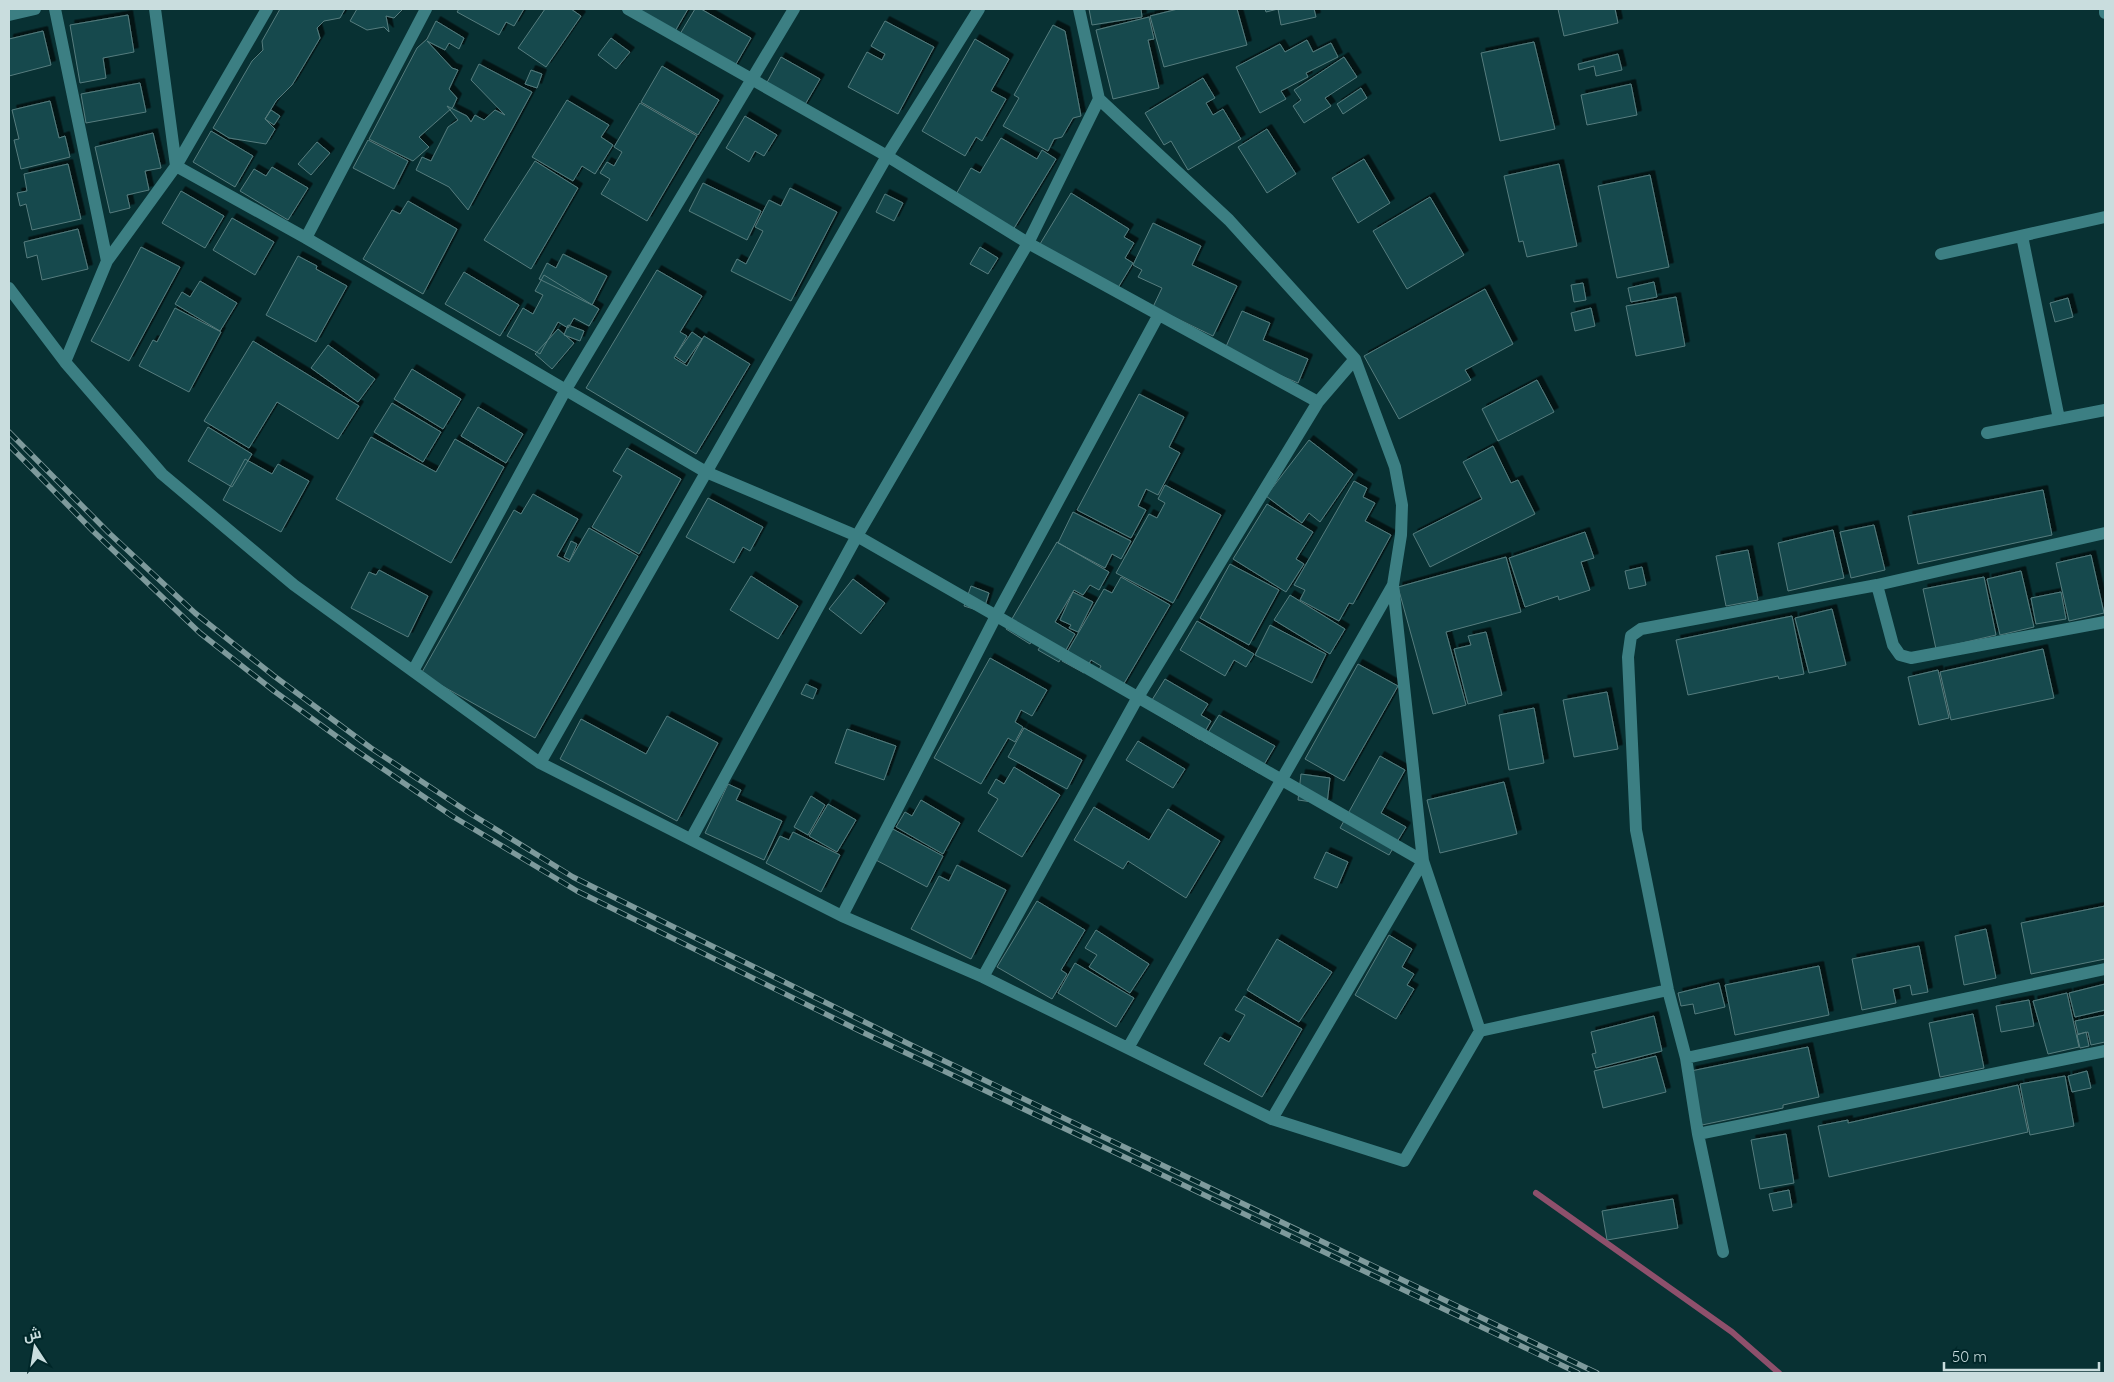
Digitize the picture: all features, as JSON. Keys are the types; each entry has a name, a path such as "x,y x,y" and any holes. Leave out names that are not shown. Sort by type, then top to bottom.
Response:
{"street":[{"path":"9,15 35,9"},
{"path":"55,9 108,260"},
{"path":"155,9 176,166"},
{"path":"65,362 108,260 176,166 268,9"},
{"path":"306,238 426,9"},
{"path":"628,9 887,156 1028,243 1158,316 1318,402"},
{"path":"413,671 565,391 794,9"},
{"path":"540,763 887,156 979,9"},
{"path":"1079,9 1099,99 1229,220 1355,359 1395,467 1402,505 1401,535 1393,585 1423,861 1480,1030"},
{"path":"2104,9 2105,13"},
{"path":"692,839 857,536 1028,243 1099,99"},
{"path":"176,166 306,238 706,472 857,536 1423,861"},
{"path":"1941,254 2105,217"},
{"path":"2022,236 2059,419"},
{"path":"9,288 65,362 162,474 294,585 540,763 842,916 983,977 1272,1119 1404,1160 1480,1030 1668,990"},
{"path":"842,916 996,616 1158,316"},
{"path":"983,977 1138,698 1318,402 1355,359"},
{"path":"1987,433 2105,410"},
{"path":"1724,1252 1698,1134 1686,1058 1668,990 1636,830 1628,657 1631,636 1641,629 1877,584 2105,533"},
{"path":"1877,584 1893,645 1900,655 1911,658 2105,622"},
{"path":"1128,1048 1393,585"},
{"path":"1272,1119 1423,861"},
{"path":"1686,1058 2105,969"},
{"path":"1698,1134 2105,1051"}],"building":[{"path":"280,9 345,9 340,18 324,21 317,28 320,38 292,85 276,101 265,119 275,129 266,144 229,138 213,128 252,61 263,50 262,41"},
{"path":"357,9 403,9 394,18 386,16 389,32 384,27 367,30 350,21"},
{"path":"459,9 524,9 514,26 506,22 499,35 457,12"},
{"path":"545,9 571,9 581,16 546,67 518,48"},
{"path":"633,9 688,9 674,33"},
{"path":"695,9 701,9 751,38 732,71 677,39"},
{"path":"1089,9 1141,9 1142,17 1092,25"},
{"path":"1178,9 1237,9 1247,45 1164,67 1150,16"},
{"path":"1265,9 1278,9 1266,12"},
{"path":"1278,9 1314,9 1316,17 1281,25"},
{"path":"1558,9 1615,9 1618,23 1564,36"},
{"path":"128,15 134,52 103,58 106,78 80,83 70,25"},
{"path":"1149,17 1154,39 1148,40 1159,88 1113,99 1096,30"},
{"path":"436,21 464,38 459,49 449,43 445,50 427,41 452,68 458,70 449,89 457,98 453,107 419,137 429,147 413,161 369,139 417,48 427,39"},
{"path":"885,21 934,47 898,114 848,87 867,52 882,60 885,54 871,46"},
{"path":"1053,25 1065,31 1081,116 1073,118 1062,137 1054,139 1048,151 1003,126 1019,98 1014,95"},
{"path":"43,31 51,65 9,76 9,39"},
{"path":"611,38 630,52 616,69 598,55"},
{"path":"975,39 1009,59 991,91 1006,99 982,141 976,137 965,156 922,131"},
{"path":"1307,40 1313,52 1331,43 1338,57 1306,73 1308,77 1281,91 1286,99 1260,113 1236,67 1280,44 1285,52"},
{"path":"1534,42 1555,129 1500,141 1481,53"},
{"path":"1618,54 1622,70 1596,76 1594,66 1579,70 1578,64"},
{"path":"781,57 820,79 803,108 765,86"},
{"path":"1344,57 1357,77 1325,98 1331,106 1304,123 1293,106 1301,100 1294,90"},
{"path":"479,64 532,92 468,210 449,187 416,170 422,157 431,161 448,127 458,120 447,106 467,116 471,122 475,115 484,120 495,110 505,115 471,80"},
{"path":"662,66 719,100 698,135 641,102"},
{"path":"531,70 542,74 537,88 525,84"},
{"path":"1203,78 1215,98 1206,103 1213,115 1223,109 1241,139 1188,170 1171,141 1164,145 1145,113"},
{"path":"140,83 146,112 86,123 81,94"},
{"path":"1631,84 1637,115 1587,125 1581,95"},
{"path":"1361,88 1367,98 1343,114 1337,104"},
{"path":"567,100 609,125 601,137 613,145 595,174 582,166 573,181 532,157"},
{"path":"50,101 59,138 65,136 70,157 21,169 14,140 19,139 12,110"},
{"path":"640,103 697,136 647,221 601,194 610,179 600,173 607,162 614,166 622,152 614,147"},
{"path":"271,110 280,116 274,125 265,119"},
{"path":"745,116 777,135 764,156 755,151 749,162 726,148"},
{"path":"1267,129 1296,174 1267,193 1238,147"},
{"path":"211,131 253,156 235,187 193,162"},
{"path":"153,133 161,168 145,171 149,190 127,195 130,208 110,213 95,147"},
{"path":"1001,138 1037,159 1042,150 1056,159 1013,230 955,196 971,168 980,173"},
{"path":"368,140 408,161 394,189 353,168"},
{"path":"317,142 330,153 311,175 298,164"},
{"path":"1364,159 1390,203 1358,223 1332,178"},
{"path":"535,161 578,188 531,269 484,240"},
{"path":"68,164 81,219 32,230 26,204 20,206 17,193 27,191 24,174"},
{"path":"1559,164 1577,246 1527,257 1523,241 1519,242 1504,176"},
{"path":"272,167 308,188 288,220 240,191 254,169 266,176"},
{"path":"1650,175 1669,267 1617,278 1598,186"},
{"path":"703,183 761,211 747,240 689,211"},
{"path":"790,188 837,212 791,301 731,271 737,259 746,264 763,231 755,227 769,200 781,206"},
{"path":"181,191 224,216 205,248 162,223"},
{"path":"1071,193 1129,229 1124,237 1134,243 1125,258 1133,263 1116,291 1040,244"},
{"path":"885,194 903,203 894,221 876,212"},
{"path":"1430,197 1464,255 1407,289 1373,231"},
{"path":"408,201 457,229 423,294 363,259 392,210 400,214"},
{"path":"232,218 274,242 255,275 213,250"},
{"path":"1153,223 1201,246 1192,265 1237,286 1213,336 1153,307 1162,288 1138,277 1142,270 1133,265"},
{"path":"78,229 88,269 42,280 37,255 27,258 24,242"},
{"path":"141,247 180,267 129,361 91,341"},
{"path":"980,247 998,258 988,274 970,264"},
{"path":"563,254 607,276 592,305 539,279 547,263 556,268"},
{"path":"298,256 317,266 316,269 347,286 316,342 266,315"},
{"path":"657,270 702,296 680,332 687,336 674,358 687,366 704,336 750,364 696,454 586,388"},
{"path":"464,272 519,305 500,336 445,304"},
{"path":"544,275 599,309 589,326 574,318 568,328 558,322 540,354 507,336 523,308 533,314 543,295 535,291"},
{"path":"200,281 237,303 220,331 175,304 182,292 190,297"},
{"path":"1654,282 1657,297 1631,302 1628,288"},
{"path":"1583,283 1586,300 1574,302 1571,285"},
{"path":"1485,289 1513,344 1465,370 1471,380 1399,419 1364,356"},
{"path":"1676,297 1685,346 1636,356 1626,306"},
{"path":"2068,298 2073,317 2055,322 2050,303"},
{"path":"175,308 221,332 189,392 139,366 153,340 157,342"},
{"path":"1591,308 1595,326 1575,331 1571,313"},
{"path":"1242,311 1270,323 1263,340 1308,359 1298,383 1224,351"},
{"path":"568,325 584,331 580,341 564,335"},
{"path":"558,329 574,343 552,369 535,354"},
{"path":"692,332 702,339 685,363 675,356"},
{"path":"253,341 359,406 338,439 277,402 249,448 204,421"},
{"path":"328,345 375,379 358,402 311,368"},
{"path":"412,369 461,399 443,429 394,399"},
{"path":"1537,380 1554,412 1498,441 1482,409"},
{"path":"1139,394 1184,417 1169,447 1180,453 1158,495 1146,489 1138,506 1146,510 1131,538 1077,510"},
{"path":"392,403 441,432 423,462 374,432"},
{"path":"478,407 523,434 506,463 461,436"},
{"path":"208,427 252,454 232,487 188,461"},
{"path":"371,437 436,472 455,439 504,467 451,563 336,499"},
{"path":"1309,440 1353,474 1320,522 1309,513 1302,523 1266,496"},
{"path":"1493,446 1511,483 1518,480 1535,514 1430,567 1413,534 1482,499 1463,462"},
{"path":"627,448 681,479 639,554 592,527 622,476 613,471"},
{"path":"245,459 272,474 278,464 309,481 281,532 223,500"},
{"path":"1354,481 1367,488 1363,497 1375,503 1365,521 1391,535 1353,604 1349,603 1339,621 1300,600 1305,590 1294,585"},
{"path":"1165,485 1221,515 1173,603 1116,573 1149,514 1157,518 1165,503 1158,499"},
{"path":"2043,490 2052,535 1918,564 1908,516"},
{"path":"533,494 578,519 557,556 569,562 589,528 638,556 535,738 421,674 514,510 521,514"},
{"path":"708,498 763,527 750,551 743,547 734,563 686,537"},
{"path":"1267,504 1313,532 1296,559 1304,564 1286,592 1233,559"},
{"path":"1073,512 1131,541 1121,559 1112,554 1105,568 1058,543"},
{"path":"1874,525 1885,570 1851,578 1840,532"},
{"path":"1833,530 1844,578 1788,591 1778,543"},
{"path":"1585,532 1594,558 1581,562 1590,590 1559,600 1558,596 1525,607 1509,558"},
{"path":"571,541 577,544 570,560 564,557"},
{"path":"1057,542 1109,572 1099,590 1090,585 1083,595 1074,590 1055,622 1075,634 1059,662 1038,650 1045,639 1036,633 1030,644 1006,629"},
{"path":"1748,550 1758,600 1726,606 1716,556"},
{"path":"2091,555 2104,613 2069,621 2056,563"},
{"path":"1506,557 1521,612 1446,632 1466,705 1433,714 1398,587"},
{"path":"1230,564 1279,590 1249,645 1200,618"},
{"path":"1642,567 1646,585 1629,589 1625,571"},
{"path":"379,570 428,596 408,637 351,608 369,572 376,575"},
{"path":"2021,571 2034,627 2000,635 1987,579"},
{"path":"751,576 798,606 778,639 730,610"},
{"path":"1121,577 1170,605 1119,692 1095,678 1101,666 1091,660 1084,673 1062,661 1104,589 1112,593"},
{"path":"1984,577 1996,635 1936,649 1923,589"},
{"path":"853,579 885,603 861,634 829,609"},
{"path":"971,586 989,593 983,612 964,606"},
{"path":"1073,592 1093,602 1078,632 1069,628 1071,625 1060,620"},
{"path":"2061,592 2066,619 2036,624 2031,598"},
{"path":"1290,595 1345,629 1330,654 1274,620"},
{"path":"1832,609 1846,665 1809,673 1795,618"},
{"path":"1792,616 1804,674 1779,679 1778,676 1688,695 1676,640"},
{"path":"1197,621 1254,654 1246,667 1234,660 1225,676 1180,650"},
{"path":"1270,625 1326,654 1312,683 1255,655"},
{"path":"1486,632 1502,695 1468,704 1454,649 1471,645 1468,636"},
{"path":"2043,649 2054,698 1951,720 1940,672"},
{"path":"990,658 1047,690 1032,716 1021,710 1015,722 1023,727 1015,742 1008,738 981,784 934,758"},
{"path":"1358,664 1398,686 1344,781 1305,759"},
{"path":"1938,670 1949,718 1919,725 1908,677"},
{"path":"1165,679 1208,704 1201,715 1211,721 1200,740 1147,708"},
{"path":"806,684 817,689 813,699 801,694"},
{"path":"1607,692 1618,749 1574,757 1563,700"},
{"path":"1534,708 1544,763 1509,770 1499,715"},
{"path":"1219,715 1275,746 1259,773 1203,741"},
{"path":"667,716 718,743 677,821 560,759 581,719 646,754"},
{"path":"1024,728 1082,760 1067,789 1008,757"},
{"path":"847,729 896,746 884,780 835,763"},
{"path":"1138,741 1185,769 1173,788 1126,760"},
{"path":"1380,756 1405,770 1381,813 1406,827 1389,855 1340,828"},
{"path":"1014,767 1060,795 1022,857 978,831 998,799 988,793 996,779 1004,784"},
{"path":"1301,774 1330,778 1327,804 1298,800"},
{"path":"1504,782 1517,834 1440,853 1427,800"},
{"path":"728,784 741,790 736,800 782,821 764,860 705,833"},
{"path":"811,796 825,805 808,835 794,827"},
{"path":"921,800 960,823 943,854 896,827 905,812 912,816"},
{"path":"828,804 856,820 837,852 809,836"},
{"path":"1094,807 1149,840 1168,809 1220,841 1186,898 1128,861 1123,869 1074,840"},
{"path":"891,828 943,856 927,887 874,859"},
{"path":"793,832 840,855 821,892 766,863 780,836 789,840"},
{"path":"1326,852 1348,862 1337,888 1314,878"},
{"path":"957,865 1006,890 971,959 911,929 939,876 949,881"},
{"path":"1037,901 1085,930 1061,970 1067,974 1052,999 997,967"},
{"path":"2105,906 2105,959 2031,974 2021,923"},
{"path":"1986,929 1996,978 1964,985 1955,936"},
{"path":"1096,930 1149,964 1130,993 1089,967 1097,955 1085,948"},
{"path":"1389,935 1412,949 1402,967 1414,974 1407,985 1414,989 1396,1019 1355,995"},
{"path":"1277,939 1332,972 1299,1022 1247,990"},
{"path":"1919,946 1928,992 1912,995 1910,985 1893,989 1896,1003 1862,1010 1852,959"},
{"path":"1075,963 1134,998 1116,1027 1058,993"},
{"path":"1819,966 1829,1015 1735,1035 1725,985"},
{"path":"1719,983 1725,1007 1695,1014 1693,1004 1681,1006 1678,993"},
{"path":"2105,984 2105,1010 2075,1017 2069,993"},
{"path":"2067,993 2079,1047 2048,1054 2033,1001"},
{"path":"1244,996 1302,1029 1262,1097 1204,1064 1220,1037 1229,1042 1245,1015 1235,1010"},
{"path":"2029,1000 2034,1026 2001,1032 1996,1006"},
{"path":"1973,1014 1984,1068 1940,1077 1929,1023"},
{"path":"2105,1015 2105,1042 2091,1045 2088,1032 2078,1034 2075,1021"},
{"path":"1654,1016 1662,1051 1596,1068 1592,1054 1596,1053 1591,1032"},
{"path":"2086,1032 2089,1046 2080,1048 2077,1035"},
{"path":"1808,1047 1819,1097 1783,1105 1783,1108 1702,1125 1691,1071"},
{"path":"1656,1056 1666,1092 1603,1108 1594,1071"},
{"path":"2087,1071 2091,1088 2072,1092 2068,1076"},
{"path":"2065,1076 2074,1126 2030,1135 2020,1084"},
{"path":"2018,1085 2028,1132 1829,1177 1818,1126 1848,1120 1848,1123"},
{"path":"1786,1134 1794,1183 1760,1189 1751,1140"},
{"path":"1789,1190 1792,1207 1773,1211 1769,1194"},
{"path":"1673,1199 1678,1228 1607,1240 1602,1211"}],"waterway":[{"path":"1536,1193 1732,1332 1779,1373"}],"railway":[{"path":"9,432 109,533 195,613 274,676 371,748 471,814 573,877 913,1046 1597,1373"},
{"path":"9,445 93,531 200,633 274,691 354,749 452,816 577,891 862,1032 1578,1373"}]}
